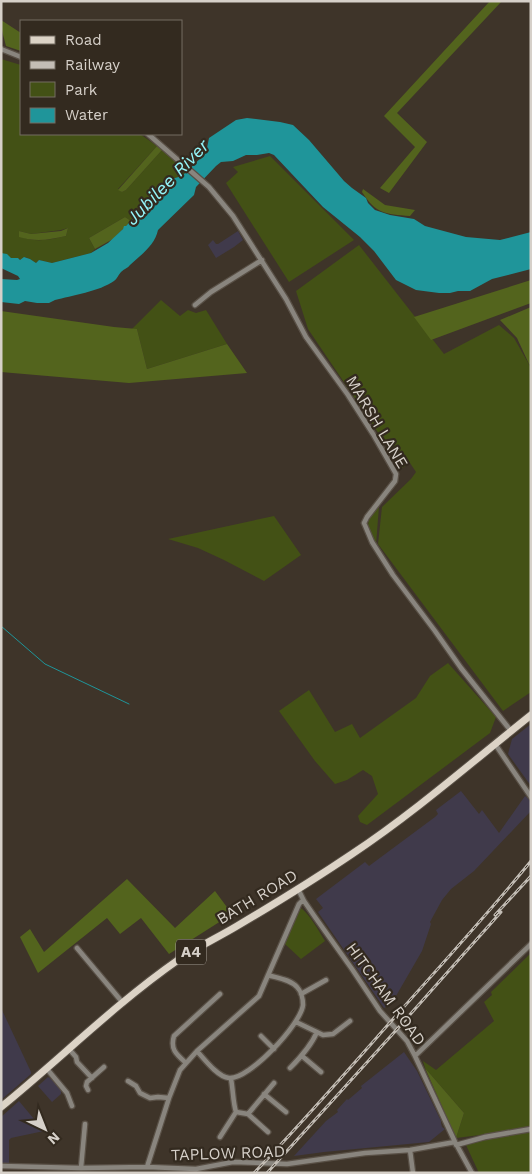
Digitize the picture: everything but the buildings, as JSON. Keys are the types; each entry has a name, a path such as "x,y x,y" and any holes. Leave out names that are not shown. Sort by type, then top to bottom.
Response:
{"main road":[{"name":"BATH ROAD","path":"1,1108 152,979 180,959 298,889 384,832 531,714"}],"street":[{"path":"1,50 20,57"},
{"name":"MARSH LANE","path":"149,135 210,187 233,216 286,299 306,337 348,395 373,434 396,474 395,482 364,523 372,542 392,575 461,668 511,731"},
{"path":"195,305 211,292 262,260"},
{"path":"495,744 531,796"},
{"name":"HITCHAM ROAD","path":"298,889 303,900 380,1011 406,1041 416,1056 472,1173"},
{"path":"145,1169 180,1070 197,1052 259,996 299,904 303,900"},
{"path":"416,1056 531,944"},
{"path":"77,948 123,1003"},
{"path":"197,1052 218,1073 231,1079 246,1073 263,1059 291,1030 301,1013 303,1004 301,994 296,985 268,975"},
{"path":"301,994 326,980"},
{"path":"186,1063 173,1047 174,1036 220,994"},
{"path":"296,1022 322,1035 333,1034 350,1021"},
{"path":"290,1068 314,1041 317,1032"},
{"path":"261,1036 274,1048"},
{"path":"70,1049 76,1056 77,1062 92,1078"},
{"path":"302,1056 321,1072"},
{"path":"88,1090 87,1082 104,1067"},
{"path":"47,1068 67,1093 72,1106"},
{"path":"220,1137 236,1112 231,1079"},
{"path":"128,1081 136,1086 140,1093 150,1098 169,1098"},
{"path":"248,1114 274,1083"},
{"path":"264,1094 286,1112"},
{"path":"236,1112 248,1114 268,1132"},
{"path":"81,1168 85,1124"},
{"name":"TAPLOW ROAD","path":"1,1166 196,1169 233,1162 286,1164 365,1153 410,1150 531,1129"},
{"path":"410,1150 413,1173"}],"shaded area":[{"path":"238,231 243,240 216,258 208,245 213,240 218,244"},
{"path":"531,724 531,786 508,754 512,739"},
{"path":"461,791 479,814 482,810 499,833 525,796 531,804 530,812 474,871 451,889 442,900 430,922 422,951 396,996 394,995 388,1006 384,1008 318,912 323,908 316,899 365,862 369,866 435,817 438,814 436,810"},
{"path":"1,1008 31,1074 1,1100"},
{"path":"404,1052 417,1071 441,1121 442,1127 445,1129 429,1142 294,1156 326,1121 338,1112 337,1110 347,1099"},
{"path":"48,1077 61,1090 61,1094 52,1102 38,1086"},
{"path":"19,1101 44,1131 11,1138 9,1140 9,1163 1,1163 1,1117"}],"green space":[{"path":"490,1 502,1 397,113 427,142 389,193 380,188 415,147 384,116"},
{"path":"1,20 20,32 20,51 6,46"},
{"path":"1,59 20,65 20,135 141,135 157,146 118,189 122,192 126,190 162,150 187,171 182,176 168,180 131,221 125,217 89,238 95,249 91,253 52,263 39,260 36,263 25,257 21,260 1,253","holes":["68,228 66,236 48,240 25,238 19,236 19,231 31,234"]},
{"path":"157,146 162,150 126,190 122,192 118,190"},
{"path":"270,156 354,240 289,282 226,183 238,172 233,167"},
{"path":"363,189 385,205 415,210 410,216 388,213 377,209 362,192"},
{"path":"125,217 131,221 113,239 95,249 89,238"},
{"path":"68,228 66,236 54,239 36,240 19,237 19,231 31,234 61,231"},
{"path":"359,245 444,354 499,325 514,338 531,368 531,692 503,711 378,544 382,507 416,472 410,463 402,468 308,329 296,291"},
{"path":"531,280 531,303 431,340 414,317"},
{"path":"161,300 180,316 188,310 196,313 206,310 227,344 147,369 137,329 132,329"},
{"path":"531,307 531,365 517,338 500,320"},
{"path":"1,311 137,329 147,369 227,344 247,373 129,383 1,372"},
{"path":"379,506 376,545 368,525 371,516"},
{"path":"274,516 301,555 264,581 198,548 168,539"},
{"path":"448,663 496,717 490,733 367,825 360,822 358,816 378,794 372,776 363,770 347,780 335,784 315,761 279,711 309,690 335,732 352,724 360,738 416,698 430,676"},
{"path":"127,879 175,928 215,891 232,914 169,954 141,918 120,934 107,918 38,973 20,937 30,929 44,952"},
{"path":"301,908 311,919 325,941 301,959 284,944"},
{"path":"531,953 531,1126 456,1138 464,1113 425,1068 423,1061 436,1070 494,1021 484,1002 492,995 491,992"},
{"path":"425,1068 464,1113 456,1138"},
{"path":"531,1132 531,1173 479,1173 466,1145 488,1139"}],"water":[{"name":"Jubilee River","path":"247,118 293,125 309,140 344,181 366,198 375,210 414,219 425,226 466,237 500,240 531,232 531,269 492,279 470,291 439,293 416,290 396,280 374,251 360,237 323,207 274,155 269,153 246,155 233,161 221,162 216,166 196,187 194,195 158,230 154,240 147,249 108,285 49,303 25,301 19,304 1,302 1,279 20,279 18,276 1,268 1,253 20,260 24,257 36,263 39,260 52,263 91,253 108,243 123,229 168,180 182,176 206,153 209,138 236,120"}],"waterway":[{"path":"1,626 45,664 129,704"}],"railway":[{"path":"254,1173 342,1077 531,861"},
{"path":"495,915 531,876"},
{"path":"267,1173 501,912"}]}
